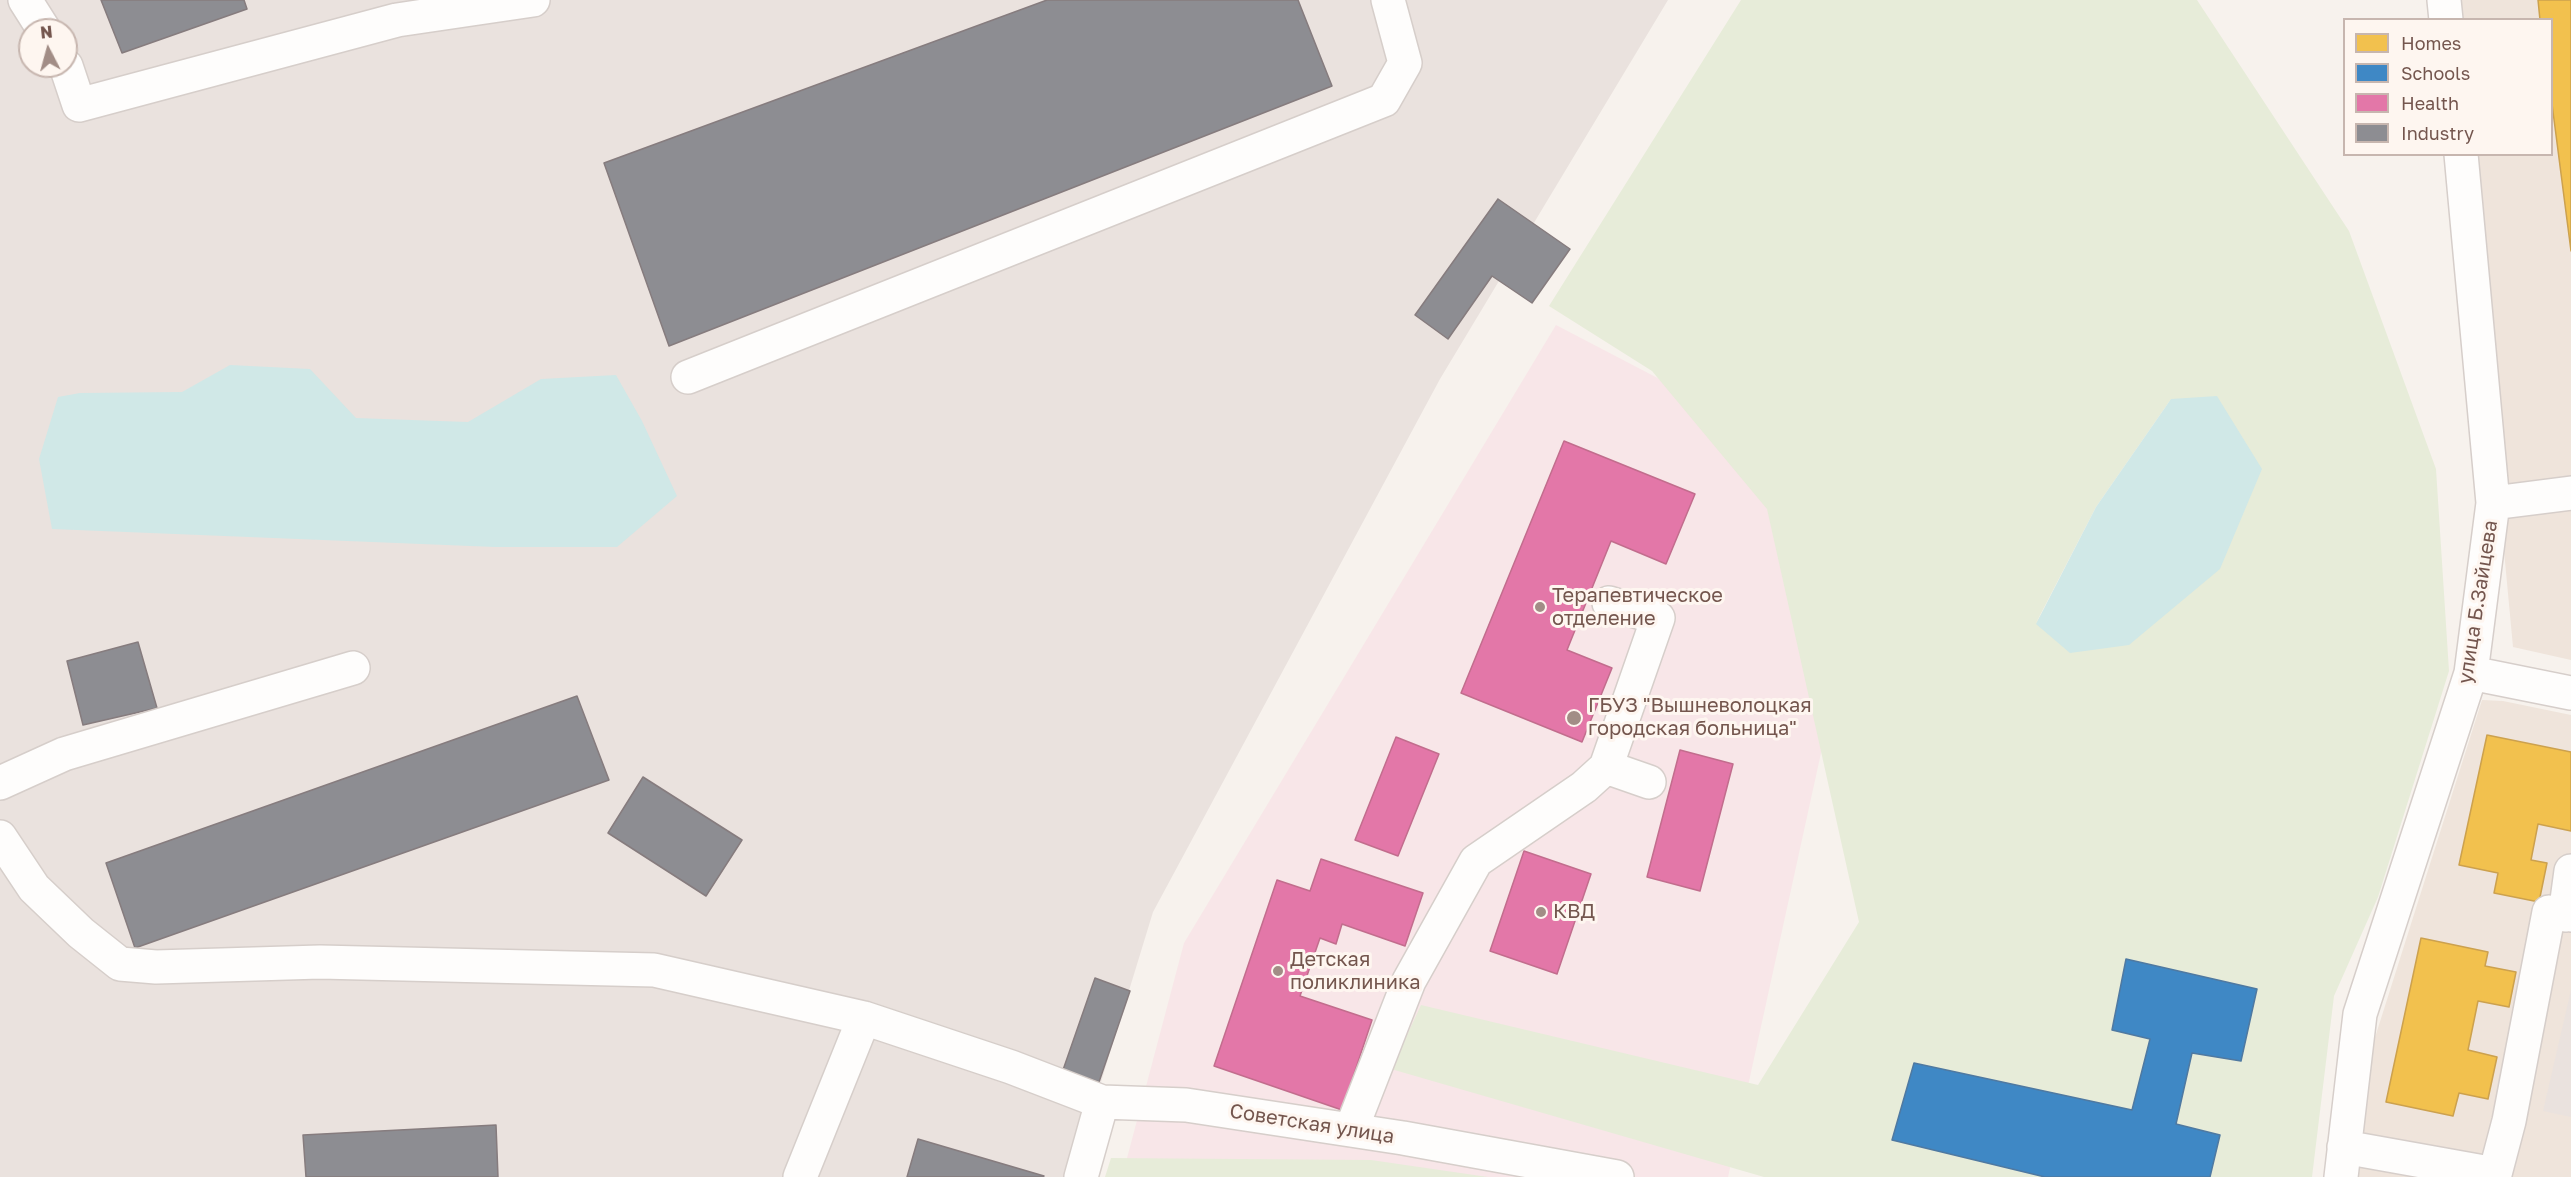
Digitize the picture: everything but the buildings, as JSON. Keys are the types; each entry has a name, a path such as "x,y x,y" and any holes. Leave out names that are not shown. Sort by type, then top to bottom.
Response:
{"street":[{"path":"26,0 37,18"},
{"path":"70,78 79,105 397,20 533,0"},
{"path":"688,377 1384,100 1405,63 1388,0"},
{"path":"2444,0 2446,18"},
{"name":"улица Б.Зайцева","path":"2343,1162 2360,1014 2471,673 2493,503 2461,156"},
{"path":"2493,503 2563,496"},
{"path":"1352,1130 1409,981 1476,861 1584,787 1606,767 1658,618 1609,603"},
{"path":"0,783 64,754 353,668"},
{"path":"2471,673 2571,693"},
{"path":"1606,767 1649,782"},
{"name":"Советская улица","path":"0,837 34,888 81,933 120,964 156,967 320,962 654,970 864,1018 1011,1067 1102,1102 1186,1105 1352,1130 1617,1177"},
{"path":"2343,1162 2501,1176 2509,1121 2549,912 2568,915 2571,871"},
{"path":"800,1177 864,1018"},
{"path":"1081,1177 1102,1102"}],"shaded area":[{"path":"0,0 1668,0 1440,379 1153,912 1072,1177 0,1177"},
{"path":"2453,0 2571,0 2571,660 2513,647 2467,156 2553,156 2553,18 2455,18"},
{"name":"ГБУЗ \"Вышневолоцкая городская больница\"","path":"1556,325 1878,493 1728,1177 1122,1177 1184,943"},
{"path":"2482,700 2503,701 2571,715 2571,1177 2357,1177 2365,1069"},
{"path":"2571,990 2571,1117 2543,1111"}],"green space":[{"path":"1741,0 2197,0 2349,231 2436,469 2449,671 2378,897 2334,996 2312,1177 1764,1177 1391,1069 1421,1005 1758,1085 1859,922 1767,509 1652,371 1549,306","holes":["2171,399 2036,623 2096,507"]},
{"path":"1111,1158 1371,1160 1488,1177 1105,1177"}],"water":[{"path":"230,365 310,369 356,418 468,422 541,379 616,375 642,421 677,496 617,547 495,547 52,529 39,459 58,397 80,393 182,392"},
{"path":"2217,396 2262,469 2220,569 2129,645 2070,653 2036,624 2096,507 2171,399"}],"place":[{"name":"Терапевтическое отделение","path":"1540,607"},
{"name":"ГБУЗ \"Вышневолоцкая городская больница\"","path":"1574,718"},
{"name":"КВД","path":"1541,912"},
{"name":"Детская поликлиника","path":"1278,971"}]}
